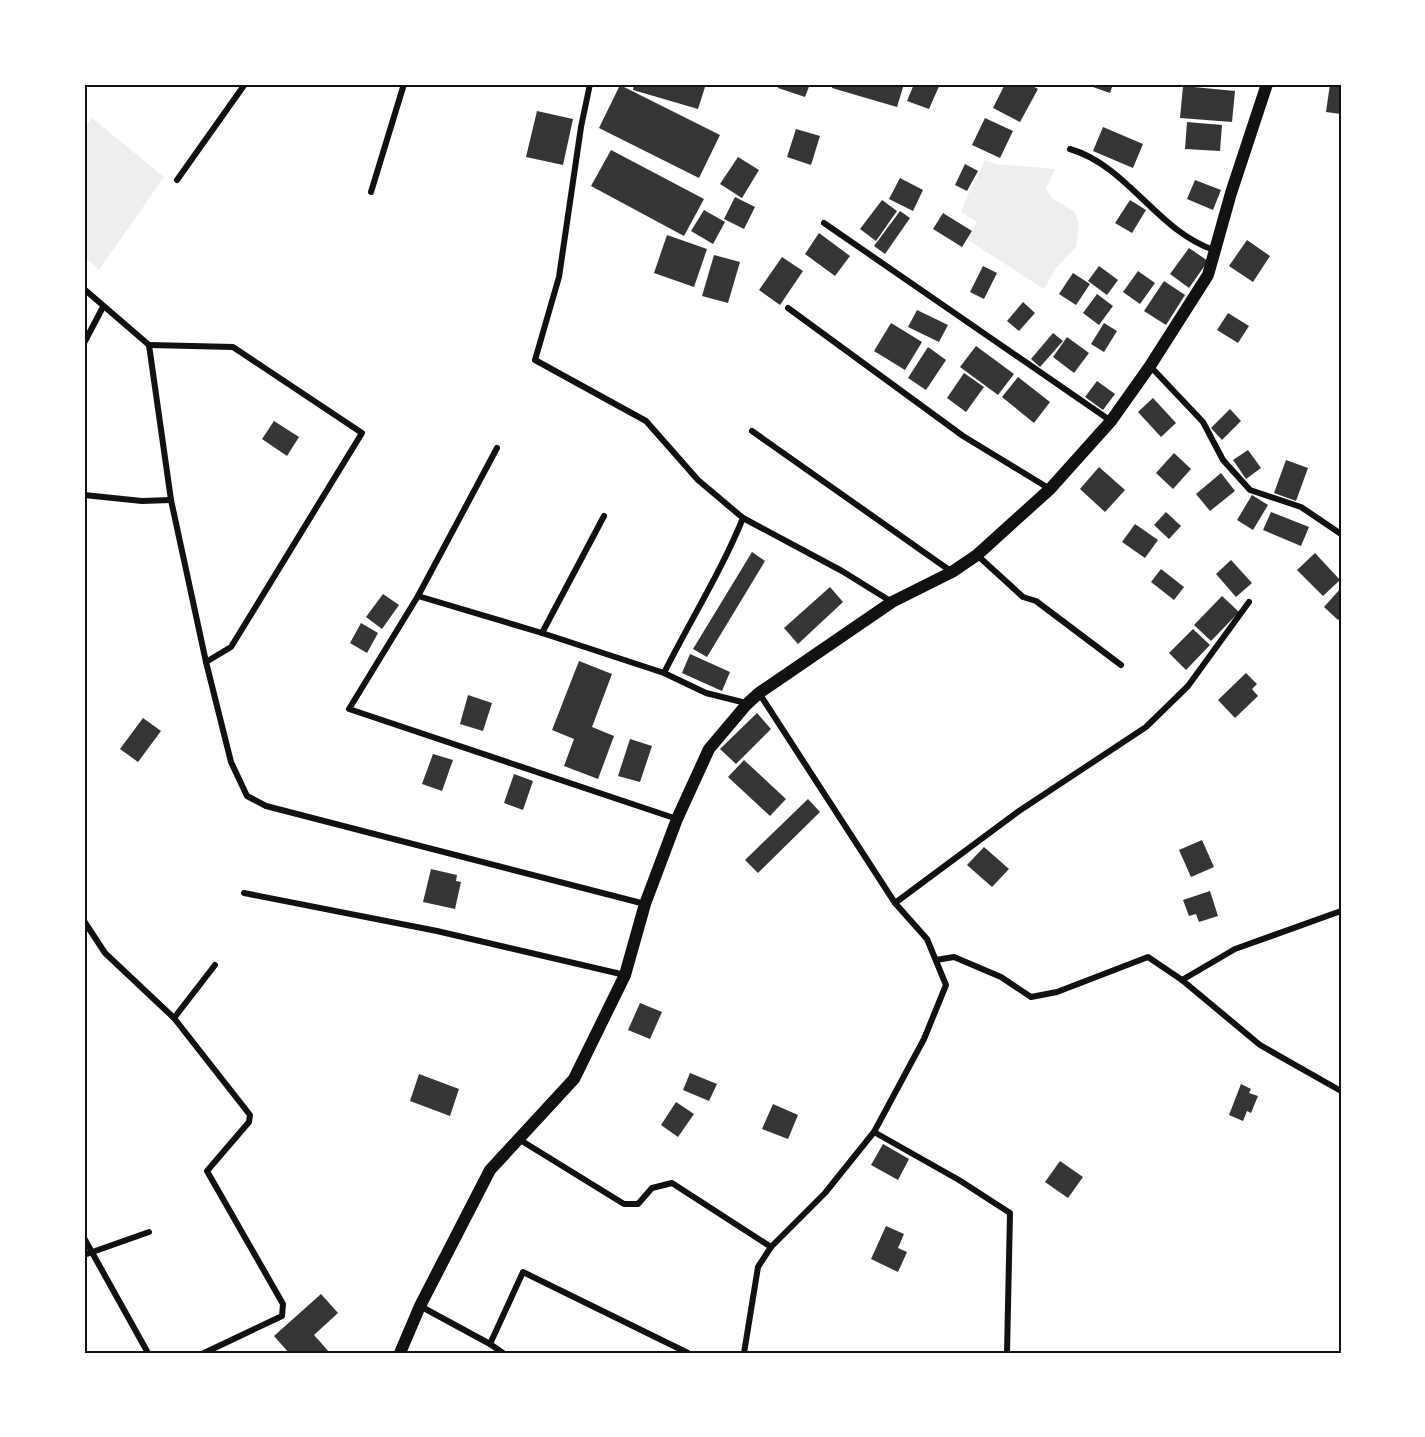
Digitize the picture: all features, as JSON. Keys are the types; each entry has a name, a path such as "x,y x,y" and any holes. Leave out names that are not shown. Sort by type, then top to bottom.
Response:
{"main road":[{"path":"400,1353 420,1306 490,1170 517,1138 574,1079 624,975 645,904 677,819 709,749 759,693 892,602 952,572 976,555 1050,489 1110,421 1150,366 1208,275 1231,193 1267,84"}],"street":[{"path":"177,180 245,84"},
{"path":"371,192 404,84"},
{"path":"591,84 581,127 559,277 535,360 646,421 698,480 743,518 842,570 892,602"},
{"path":"1070,149 1084,153 1107,168 1191,240 1215,250"},
{"path":"824,223 1110,421"},
{"path":"84,289 148,345 233,347 362,433 231,647 206,662"},
{"path":"84,343 103,307"},
{"path":"788,308 963,436 1050,489"},
{"path":"148,345 171,500 206,662 231,762 247,796 266,806 645,904"},
{"path":"1150,366 1203,422 1223,459 1250,490 1301,507 1341,534"},
{"path":"752,431 952,572"},
{"path":"497,448 418,596 349,709 677,819"},
{"path":"84,495 142,501 171,500"},
{"path":"542,633 604,516"},
{"path":"664,673 702,598 726,561 743,518"},
{"path":"976,555 1023,597 1036,601 1120,664"},
{"path":"418,596 664,673 706,693 747,704"},
{"path":"895,903 1019,811 1146,727 1188,686 1249,603"},
{"path":"744,1353 758,1267 771,1247 825,1194 874,1132 924,1039 946,985 927,939 895,903 759,693"},
{"path":"244,893 437,931 624,975"},
{"path":"1182,980 1235,948 1341,911"},
{"path":"84,921 105,953 174,1018 250,1115 249,1122 207,1171 283,1304 282,1316 204,1353"},
{"path":"936,960 954,957 1001,977 1031,997 1057,992 1148,957 1182,980 1260,1046 1341,1090"},
{"path":"174,1018 215,965"},
{"path":"874,1132 959,1180 1010,1213 1007,1353"},
{"path":"517,1138 624,1204 638,1204 652,1188 672,1183 771,1247"},
{"path":"87,1253 149,1232"},
{"path":"84,1238 87,1253 148,1353"},
{"path":"490,1344 523,1272 688,1353"},
{"path":"420,1306 503,1353"}],"shaded area":[{"path":"92,118 164,177 99,270 84,256 84,128"},
{"path":"985,160 995,164 1055,169 1046,189 1053,199 1075,212 1079,224 1076,247 1056,268 1044,289 968,240 977,222 961,212"}],"building":[{"path":"634,84 706,84 698,109 633,90"},
{"path":"780,84 810,84 805,97 778,88"},
{"path":"833,84 904,84 897,107 832,88"},
{"path":"914,84 940,84 929,109 907,101"},
{"path":"1005,84 1029,84 1038,89 1020,122 993,108"},
{"path":"1084,84 1113,84 1110,93"},
{"path":"1330,84 1341,84 1341,114 1326,112"},
{"path":"620,85 720,135 699,178 599,128"},
{"path":"1183,86 1235,91 1232,122 1180,118"},
{"path":"537,111 573,119 563,165 526,157"},
{"path":"985,118 1013,131 1000,158 972,145"},
{"path":"1187,122 1222,125 1220,151 1185,149"},
{"path":"1103,127 1143,144 1133,168 1093,151"},
{"path":"796,129 820,136 811,165 787,157"},
{"path":"611,150 704,199 684,236 591,186"},
{"path":"738,157 759,170 742,198 720,184"},
{"path":"965,164 978,171 967,191 955,185"},
{"path":"900,178 923,190 913,211 889,199"},
{"path":"1195,180 1221,190 1213,210 1187,199"},
{"path":"735,197 755,207 744,229 724,219"},
{"path":"882,200 897,211 876,241 860,229"},
{"path":"1130,200 1146,210 1132,233 1115,223"},
{"path":"704,210 725,222 713,244 691,231"},
{"path":"900,211 910,218 885,254 874,246"},
{"path":"943,213 972,231 962,247 933,229"},
{"path":"819,233 850,256 835,276 805,254"},
{"path":"667,235 707,249 694,287 654,273"},
{"path":"1247,240 1270,256 1253,282 1229,266"},
{"path":"1189,248 1208,261 1189,288 1170,274"},
{"path":"714,255 740,262 728,303 702,296"},
{"path":"782,257 803,271 780,305 759,290"},
{"path":"983,266 997,273 984,299 970,292"},
{"path":"1099,266 1118,280 1107,295 1088,281"},
{"path":"1138,271 1155,283 1140,304 1123,292"},
{"path":"1073,273 1090,284 1076,305 1059,294"},
{"path":"1164,281 1185,295 1166,325 1144,311"},
{"path":"1097,294 1113,306 1099,325 1083,313"},
{"path":"1023,302 1035,313 1019,331 1007,321"},
{"path":"917,310 948,325 939,342 908,327"},
{"path":"1228,313 1249,326 1238,343 1217,330"},
{"path":"891,323 922,342 905,370 874,351"},
{"path":"1104,323 1117,331 1104,352 1091,344"},
{"path":"1053,333 1063,341 1040,367 1031,359"},
{"path":"1067,337 1089,353 1074,373 1053,357"},
{"path":"976,346 1014,374 998,395 960,367"},
{"path":"928,347 946,360 926,390 908,378"},
{"path":"964,373 984,387 966,412 947,398"},
{"path":"1018,377 1050,402 1034,423 1002,397"},
{"path":"1097,381 1115,394 1103,410 1085,397"},
{"path":"1153,398 1176,423 1161,437 1138,412"},
{"path":"1230,409 1241,421 1222,440 1211,428"},
{"path":"274,421 299,437 287,456 262,439"},
{"path":"1248,450 1261,468 1246,479 1233,460"},
{"path":"1174,453 1191,469 1173,489 1156,473"},
{"path":"1286,460 1308,468 1296,501 1274,493"},
{"path":"1099,467 1125,490 1105,512 1080,489"},
{"path":"1221,473 1235,491 1210,511 1196,494"},
{"path":"1252,495 1268,505 1253,530 1237,520"},
{"path":"1166,512 1181,526 1169,539 1154,525"},
{"path":"1271,512 1309,527 1301,546 1263,530"},
{"path":"1135,524 1158,540 1145,558 1122,542"},
{"path":"752,552 765,561 707,657 693,649"},
{"path":"1315,553 1340,580 1323,596 1297,570"},
{"path":"1231,560 1252,583 1236,597 1216,574"},
{"path":"1161,569 1184,587 1174,600 1151,582"},
{"path":"830,587 843,602 798,644 784,628"},
{"path":"1341,588 1341,617 1338,620 1324,607"},
{"path":"383,594 399,605 382,629 366,617"},
{"path":"1222,596 1239,612 1211,641 1194,625"},
{"path":"361,623 378,633 367,653 350,643"},
{"path":"1193,629 1210,645 1186,670 1169,653"},
{"path":"690,654 730,672 722,691 682,673"},
{"path":"579,661 612,674 592,727 614,736 598,779 564,766 574,739 552,730"},
{"path":"1246,673 1257,684 1252,689 1258,696 1235,718 1218,700"},
{"path":"468,695 492,703 483,731 460,724"},
{"path":"757,713 771,729 736,764 720,749"},
{"path":"143,718 161,731 138,762 120,749"},
{"path":"630,739 652,746 640,782 618,776"},
{"path":"433,754 453,760 442,791 422,784"},
{"path":"744,760 786,799 770,816 728,777"},
{"path":"514,774 533,781 523,810 504,803"},
{"path":"808,799 820,812 758,873 745,860"},
{"path":"1202,840 1214,867 1191,877 1179,850"},
{"path":"984,847 1009,869 992,887 967,865"},
{"path":"431,869 457,875 456,881 461,882 455,909 423,902"},
{"path":"1210,891 1218,916 1199,922 1196,914 1189,916 1183,900"},
{"path":"640,1003 662,1012 650,1039 628,1030"},
{"path":"690,1073 717,1084 709,1101 683,1090"},
{"path":"419,1074 459,1089 450,1116 410,1101"},
{"path":"1241,1084 1251,1089 1249,1093 1258,1096 1251,1113 1247,1111 1243,1121 1229,1115"},
{"path":"676,1102 694,1114 678,1137 661,1125"},
{"path":"773,1104 798,1115 788,1139 762,1129"},
{"path":"883,1144 909,1159 898,1180 871,1165"},
{"path":"1060,1161 1083,1177 1068,1198 1045,1182"},
{"path":"886,1226 904,1234 898,1248 907,1252 898,1272 871,1259"},
{"path":"321,1294 338,1313 314,1335 330,1353 289,1353 274,1336"}]}
